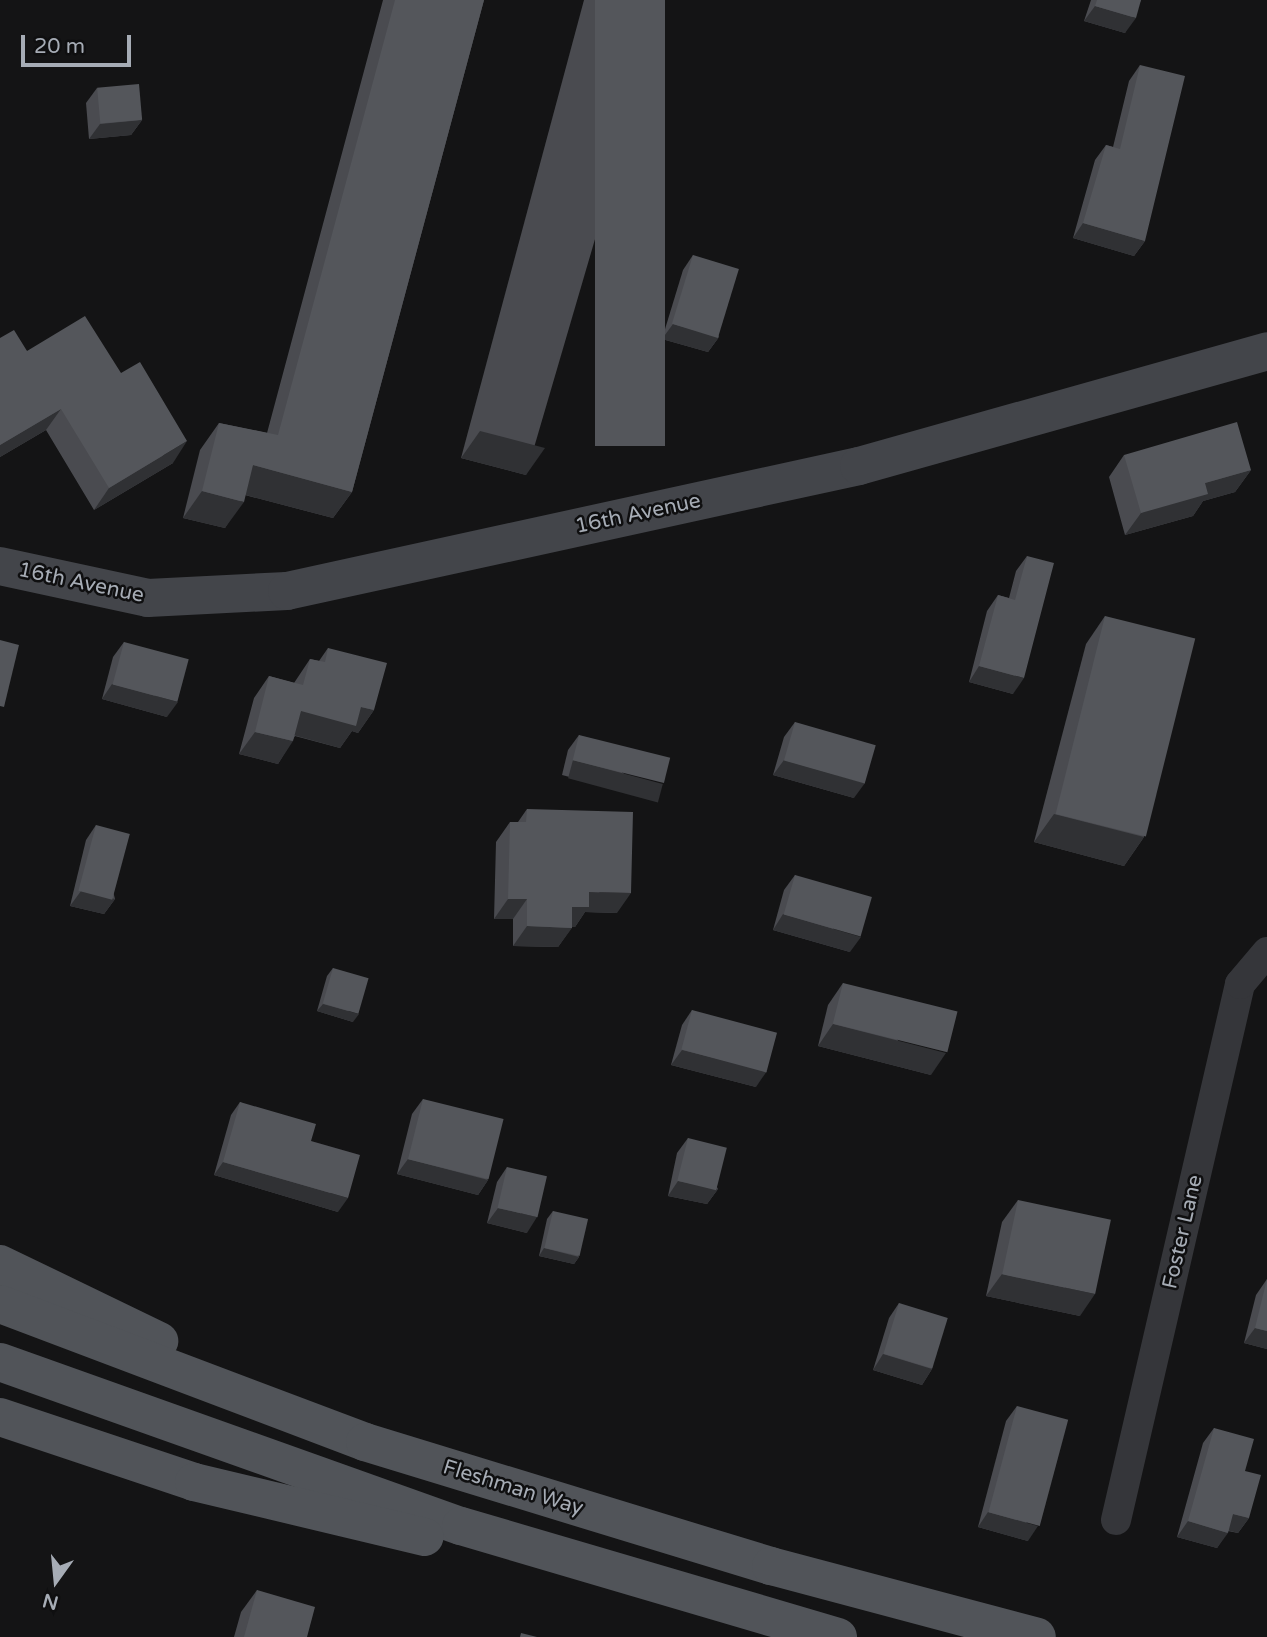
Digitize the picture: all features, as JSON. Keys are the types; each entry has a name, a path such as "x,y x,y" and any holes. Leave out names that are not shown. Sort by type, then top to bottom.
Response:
{"main road":[{"path":"0,1264 365,1442"},
{"name":"Fleshman Way","path":"0,1304 365,1442 771,1566 1037,1637"},
{"path":"0,1362 449,1521 726,1607"},
{"path":"0,1417 194,1482 726,1607 838,1637"}],"street":[{"name":"16th Avenue","path":"0,566 148,598 287,591 859,466 1267,351"},
{"name":"Foster Lane","path":"1116,1520 1240,984 1267,952"}],"building":[{"path":"395,0 484,0 352,492 253,465 244,502 202,491 219,423 278,435"},
{"path":"595,0 665,0 665,446 595,446"},
{"path":"1097,0 1141,0 1136,18 1095,6"},
{"path":"1140,65 1185,76 1145,241 1083,223 1106,145 1120,149"},
{"path":"139,84 142,120 100,124 97,88"},
{"path":"693,255 739,269 718,338 672,324"},
{"path":"85,316 121,373 140,362 187,441 109,488 61,409 0,445 0,338 14,330 27,351"},
{"path":"1237,422 1251,470 1205,483 1208,494 1141,513 1124,455"},
{"path":"1027,556 1054,563 1024,678 979,666 998,595 1015,600"},
{"path":"1105,616 1195,638 1146,836 1056,814"},
{"path":"0,640 19,645 4,707 0,706"},
{"path":"124,642 189,659 177,702 113,685"},
{"path":"328,648 387,663 374,710 361,707 356,726 301,711 293,741 255,732 269,676 303,685 310,659 325,662"},
{"path":"795,722 876,745 865,784 784,760"},
{"path":"579,735 670,758 664,783 573,760"},
{"path":"527,809 633,812 631,893 589,892 589,907 572,907 572,928 527,926 527,899 508,899 510,822 526,822"},
{"path":"96,825 130,834 112,900 78,891"},
{"path":"795,875 872,897 861,936 784,914"},
{"path":"333,968 369,978 358,1014 323,1004"},
{"path":"843,983 957,1012 947,1052 833,1024"},
{"path":"692,1010 777,1033 766,1072 681,1050"},
{"path":"423,1099 504,1119 489,1179 408,1159"},
{"path":"240,1102 316,1124 311,1141 360,1155 348,1198 223,1162"},
{"path":"688,1138 727,1148 716,1190 677,1181"},
{"path":"507,1167 547,1176 538,1217 498,1208"},
{"path":"1018,1200 1111,1220 1095,1294 1002,1274"},
{"path":"553,1211 588,1219 580,1256 544,1248"},
{"path":"1267,1279 1267,1331 1255,1328"},
{"path":"899,1303 948,1318 932,1369 884,1354"},
{"path":"1017,1406 1068,1420 1040,1526 989,1512"},
{"path":"1214,1428 1254,1439 1245,1471 1261,1475 1249,1518 1233,1514 1228,1533 1188,1521"},
{"path":"257,1590 315,1607 307,1637 244,1637"},
{"path":"521,1633 537,1637 520,1637"}]}
